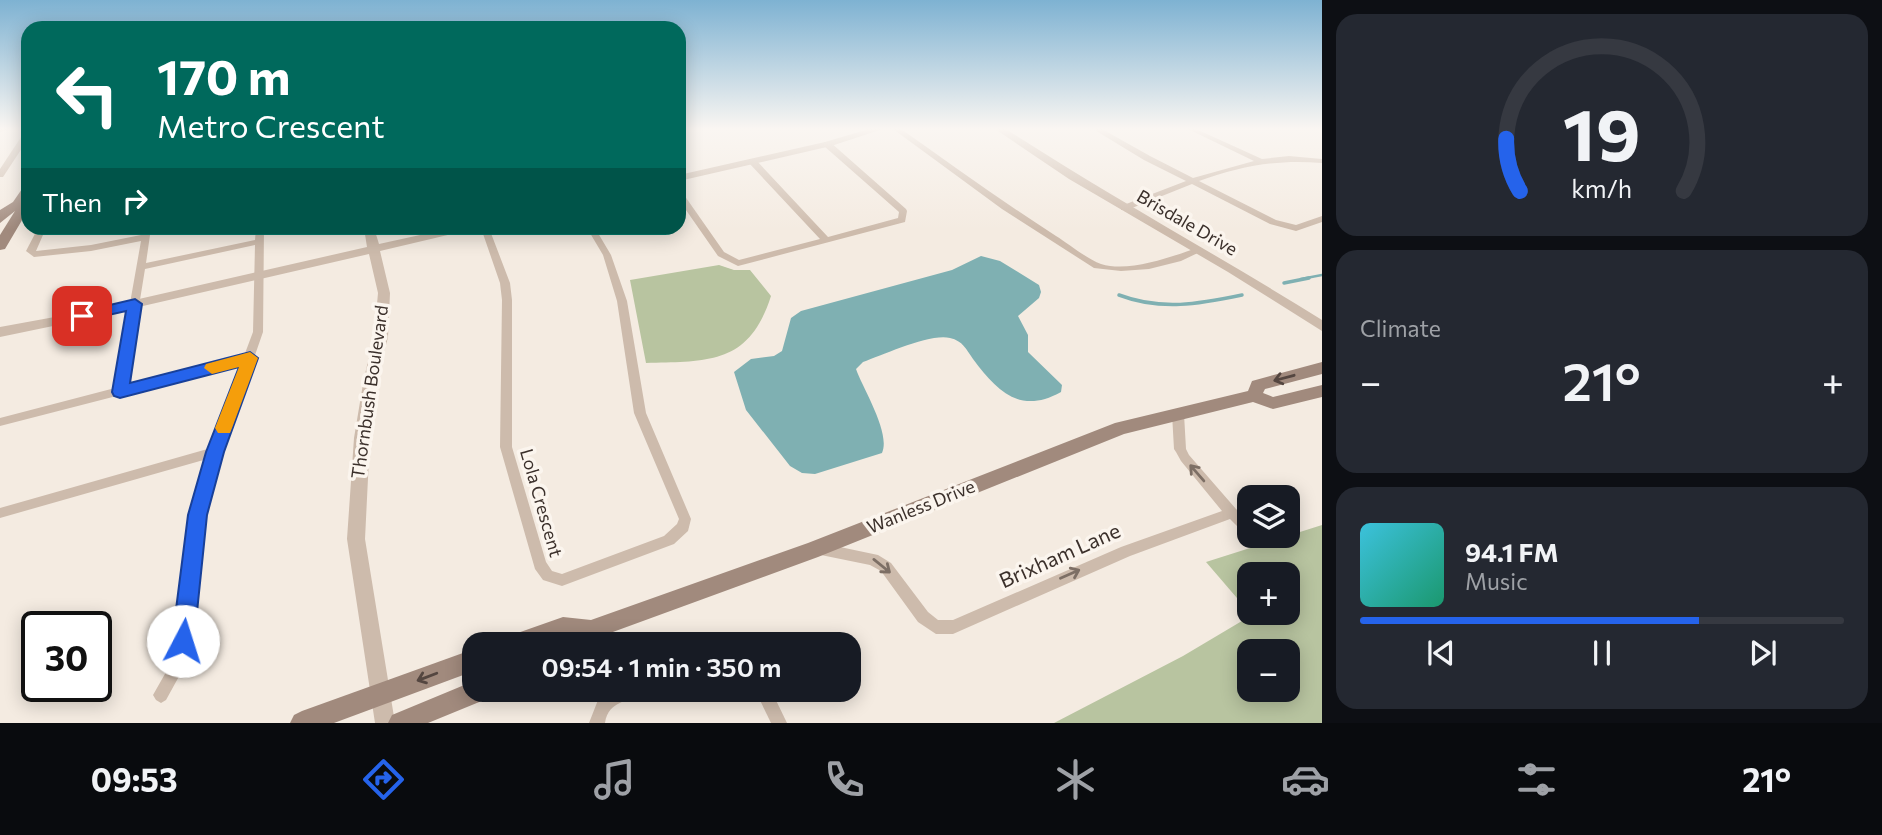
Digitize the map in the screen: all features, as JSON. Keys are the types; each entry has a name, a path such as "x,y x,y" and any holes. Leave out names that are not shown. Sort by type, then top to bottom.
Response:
{"main road":[{"path":"0,219 6,210 18,205 21,200"},
{"path":"18,205 21,209"},
{"path":"0,246 21,212"},
{"name":"Wanless Drive","path":"1254,396 1258,385 1322,368"},
{"name":"Wanless Drive","path":"600,632 1121,428 1254,396 1273,403 1322,391"},
{"name":"Wanless Drive","path":"549,632 563,627 575,632"},
{"path":"302,723 462,665"},
{"path":"400,723 462,698"}],"street":[{"path":"686,176 745,163"},
{"path":"754,163 827,241"},
{"path":"686,204 722,254 728,260 738,263 896,223 904,216 903,211 848,163"},
{"path":"948,163 1005,207 1097,266 1114,269 1170,262 1187,258 1200,250"},
{"name":"Brisdale Drive","path":"1051,163 1322,326"},
{"path":"1159,163 1280,225 1296,228 1322,219"},
{"path":"1124,208 1191,180 1259,163"},
{"path":"38,235 30,251 34,254 80,249 134,235"},
{"path":"120,392 146,235"},
{"path":"160,695 181,660 197,515 215,452 258,332 261,235"},
{"name":"Thornbush Boulevard","path":"370,235 384,293 381,337 371,378 362,438 356,540 385,723"},
{"path":"0,332 82,316 435,235"},
{"name":"Lola Crescent","path":"488,235 505,283 507,300 506,447 540,565 548,576 562,580 669,540 683,527 685,519 640,413 622,301 607,255 595,235"},
{"path":"141,267 261,241"},
{"path":"0,341 82,316"},
{"path":"0,422 250,358"},
{"path":"1178,414 1180,449 1185,458 1237,518"},
{"path":"0,513 215,452"},
{"name":"Brixham Lane","path":"818,548 873,559 886,567 923,617 936,627 953,627 1122,551 1167,533 1232,513"},
{"path":"597,723 606,702"},
{"path":"769,702 779,723"}],"green space":[{"path":"719,265 734,270 750,270 771,296 762,319 751,335 724,355 689,361 646,363 630,280"},
{"path":"1322,525 1322,723 1054,723 1183,656 1237,624 1300,625 1300,562 1237,562 1237,598 1206,562 1250,548 1300,548 1300,532"}],"water":[{"path":"981,256 1000,261 1039,285 1039,298 1018,316 1028,335 1028,352 1062,385 1061,392 1033,401 1021,400 1001,390 991,381 958,341 941,337 919,342 863,362 856,369 880,423 884,444 882,453 815,474 802,473 790,466 746,410 734,372 751,359 774,356 782,351 791,318 801,311 952,270"}],"waterway":[{"path":"1301,279 1322,275"},
{"path":"1284,283 1309,278"},
{"path":"1119,295 1165,304 1195,303 1242,295"}],"slow traffic":[{"path":"212,368 250,358 224,428"}],"route":[{"path":"82,316 135,304 120,392 250,358 215,452 197,515 183,641"}]}
